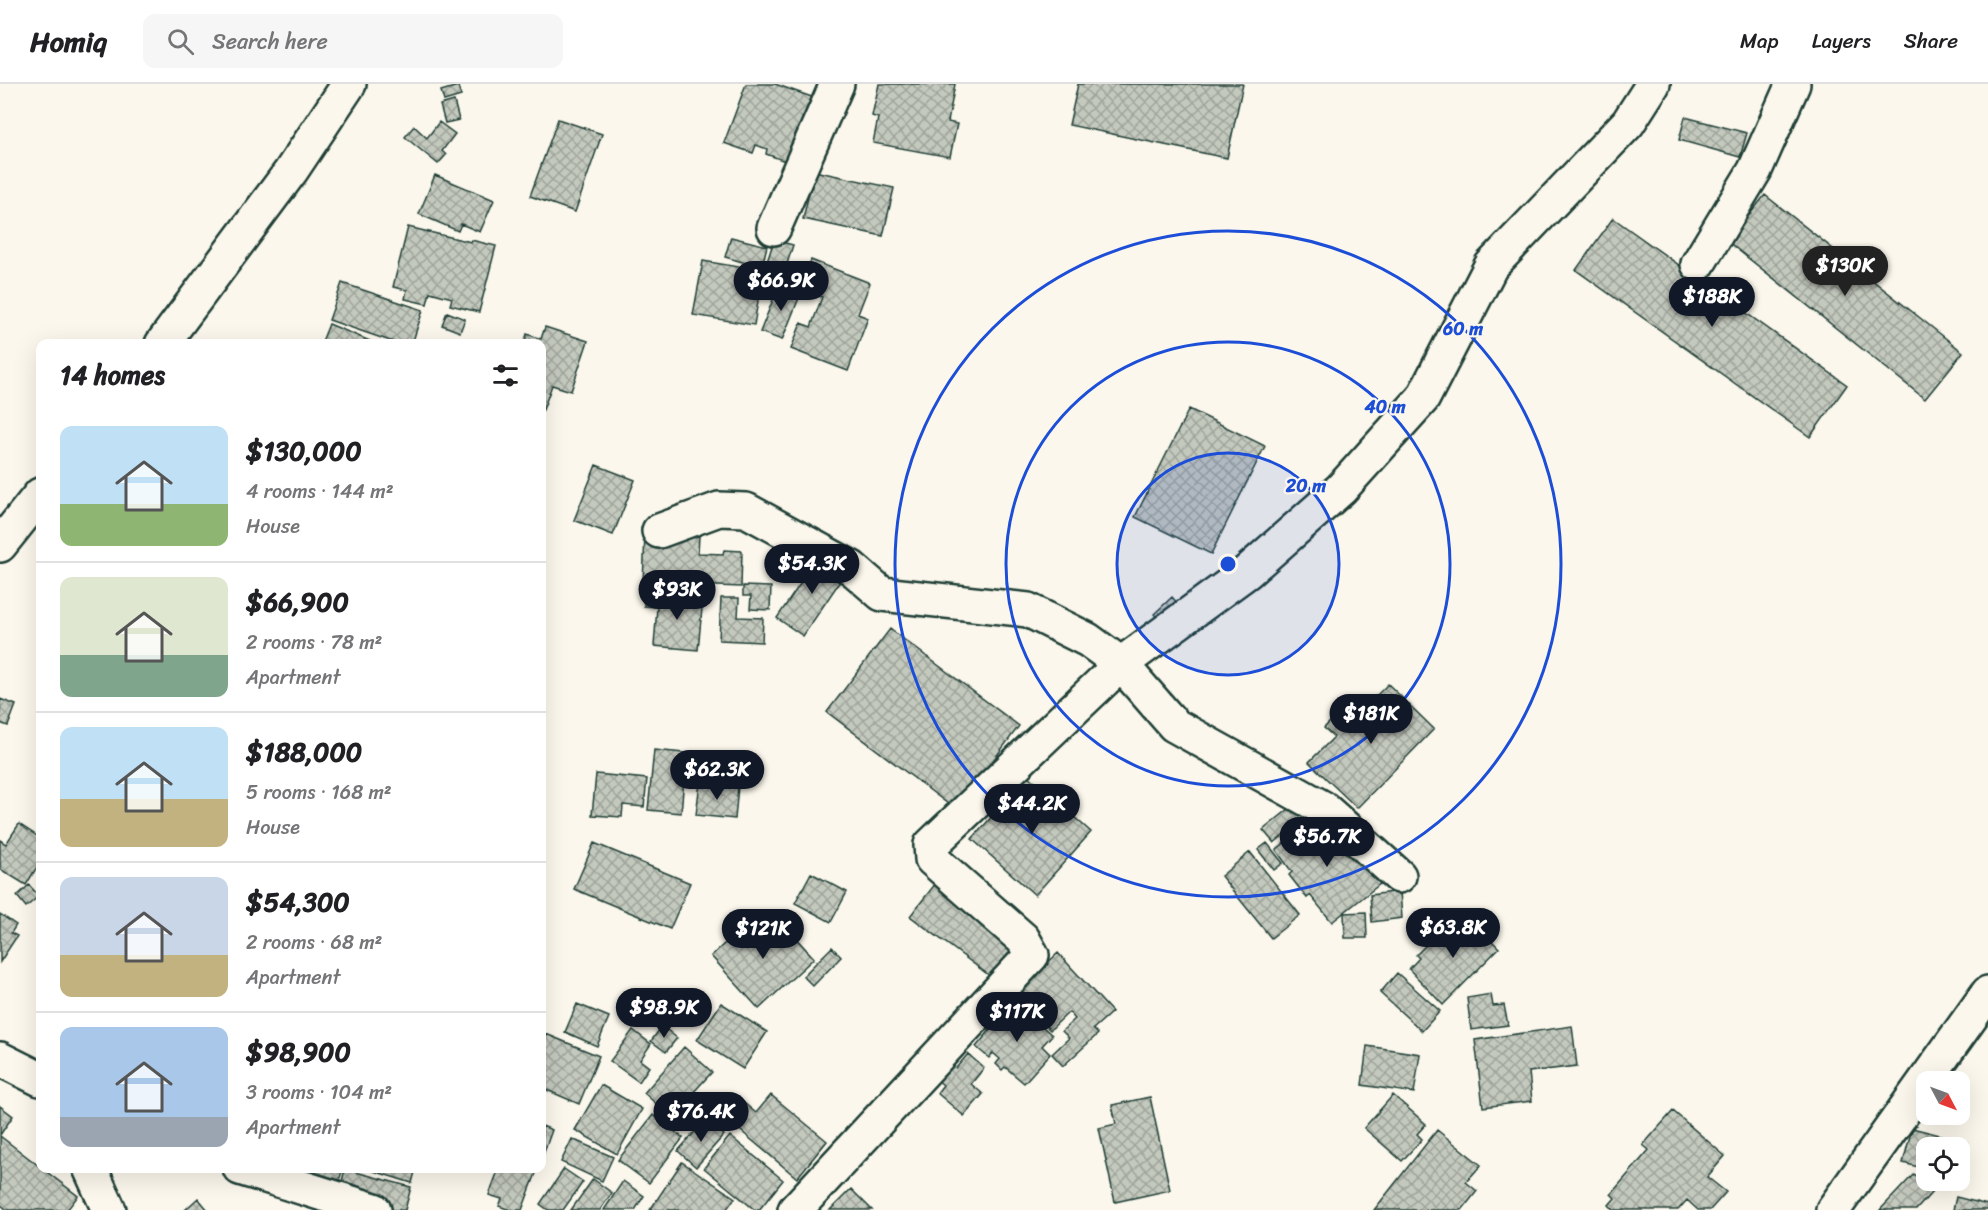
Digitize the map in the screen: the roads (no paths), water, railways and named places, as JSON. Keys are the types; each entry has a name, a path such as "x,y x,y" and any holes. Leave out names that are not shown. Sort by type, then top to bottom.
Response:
{"street":[{"path":"166,339 291,171 349,84"},
{"path":"774,228 837,84"},
{"path":"795,1210 1032,955 1023,939 932,859 930,845 1121,664 1247,572 1341,489 1423,398 1491,266 1628,123 1653,84"},
{"path":"1698,264 1755,170 1793,84"},
{"path":"0,545 36,500"},
{"path":"659,531 719,509 746,510 852,568 882,594 1028,610 1088,640 1121,664 1174,725 1323,808 1399,876"},
{"path":"1833,1210 1988,993"},
{"path":"0,1059 36,1077"},
{"path":"92,1173 109,1210"},
{"path":"256,1173 374,1210"}]}
